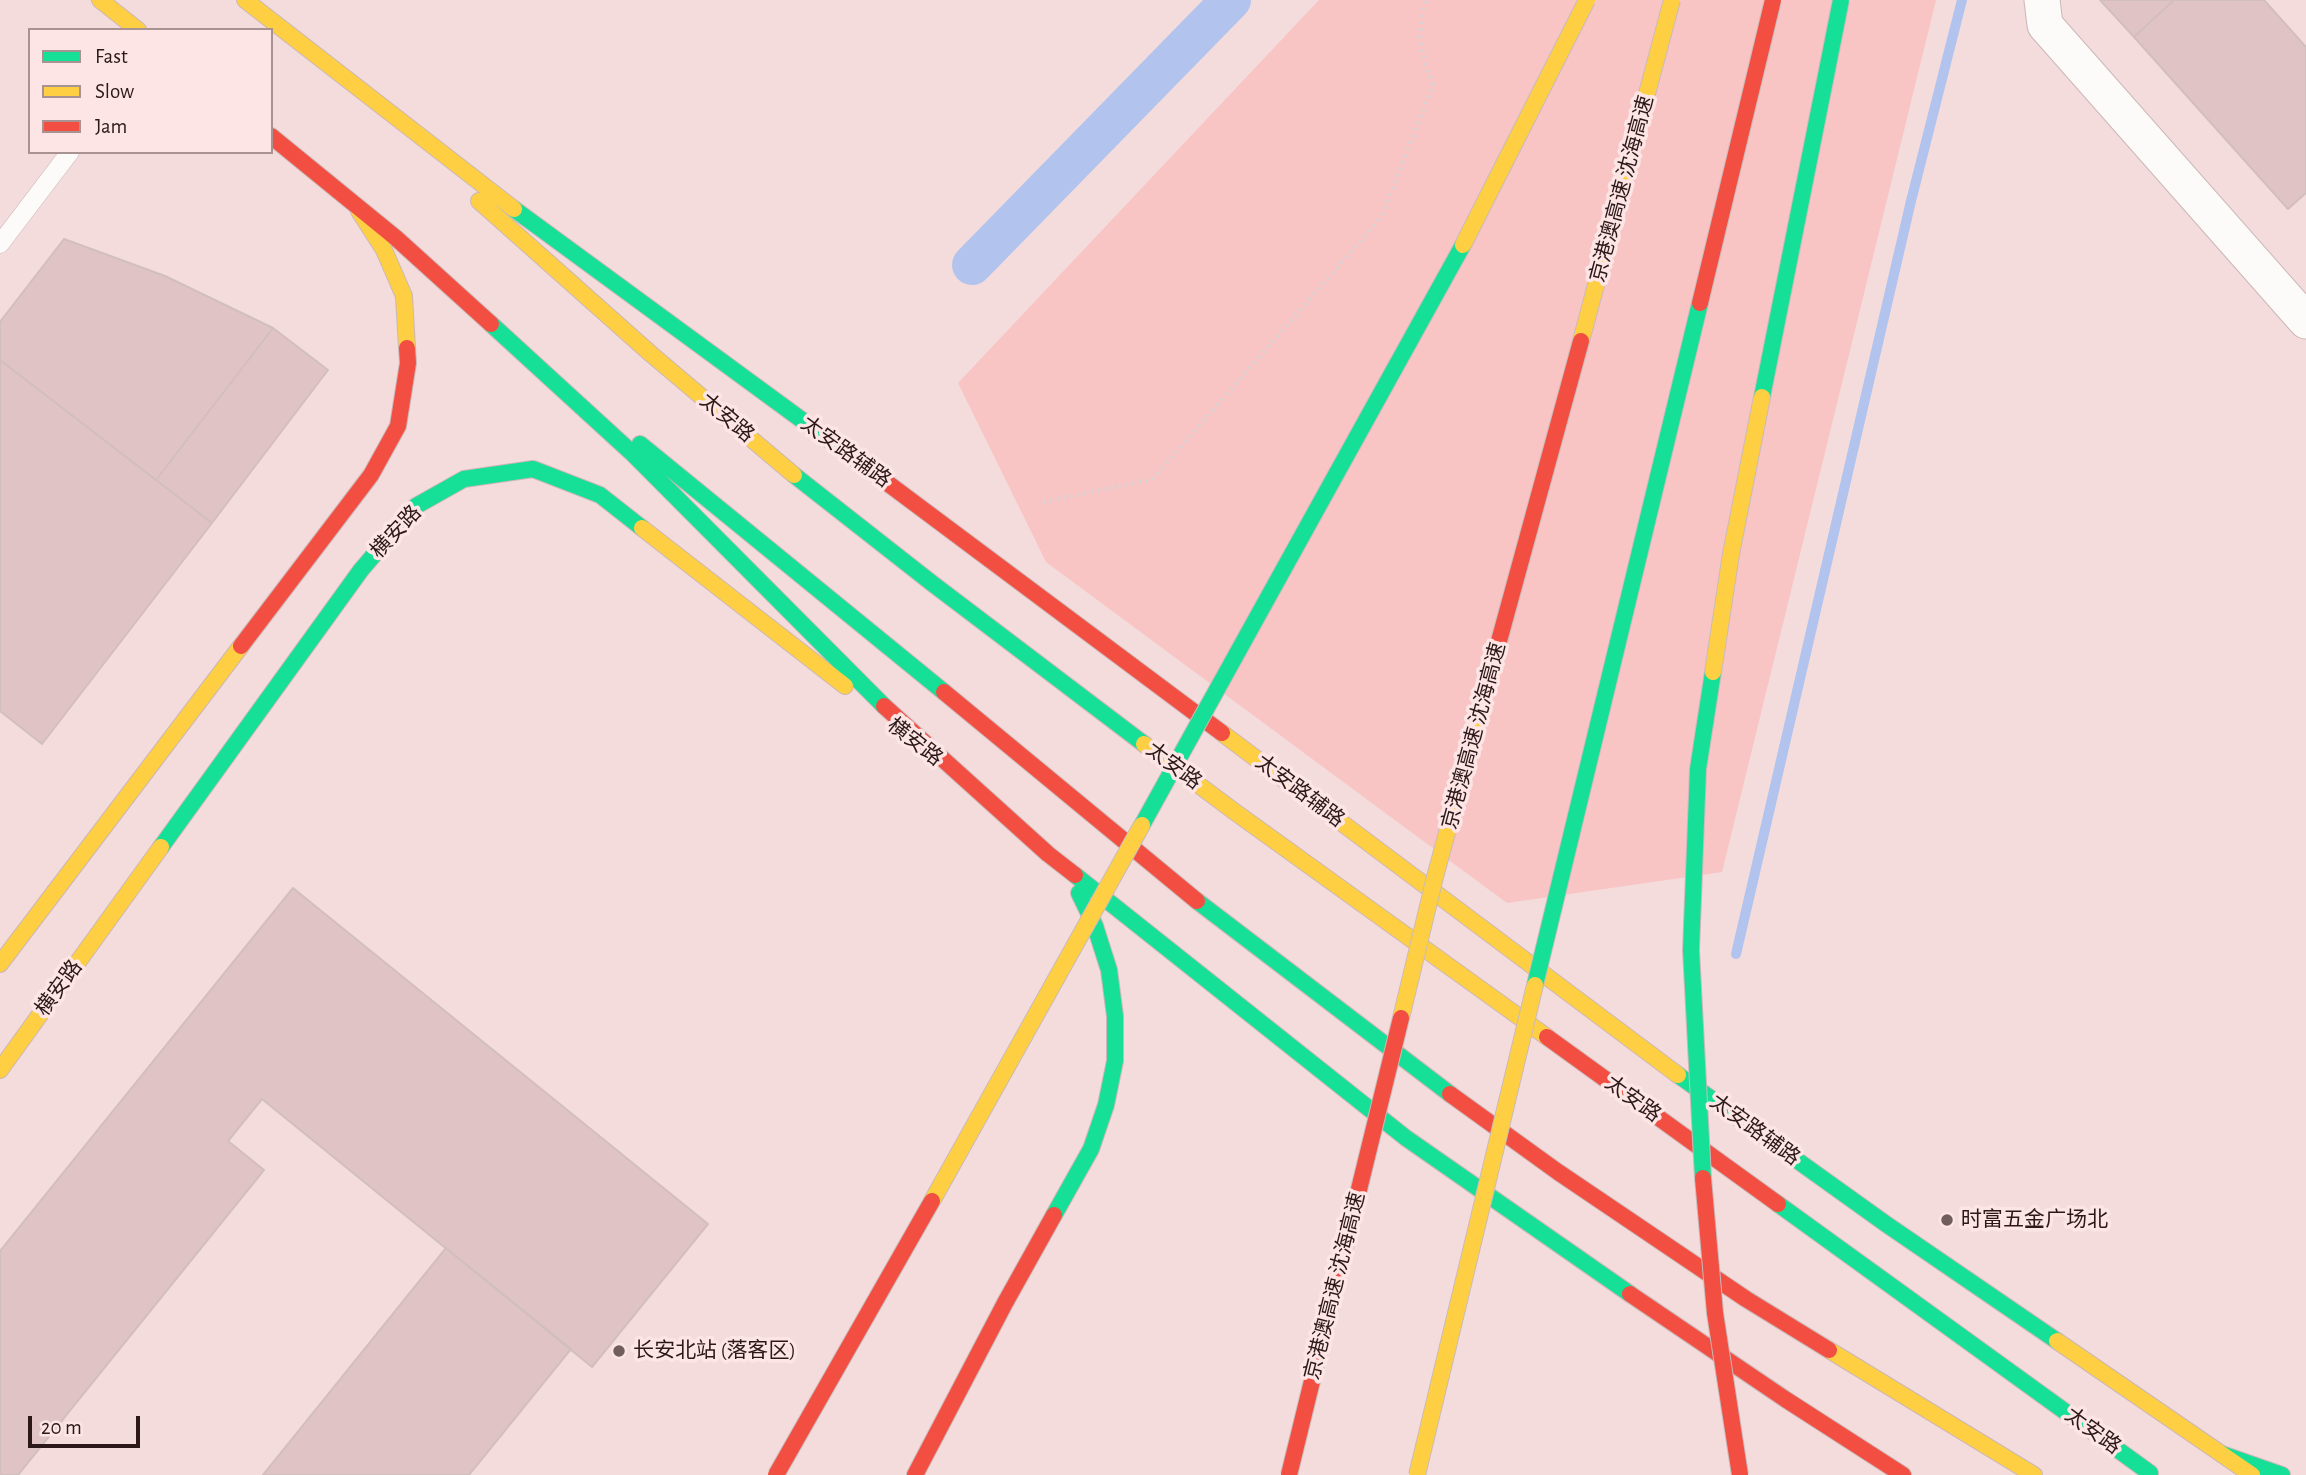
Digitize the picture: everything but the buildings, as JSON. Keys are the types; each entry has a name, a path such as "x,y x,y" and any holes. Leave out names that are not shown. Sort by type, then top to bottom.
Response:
{"main road":[{"path":"100,0 135,28"},
{"name":"太安路","path":"246,0 361,90 500,221 787,470 933,584 1235,812 2150,1473"},
{"path":"776,1475 990,1099 1475,223 1587,0"},
{"name":"京港澳高速 沈海高速","path":"1289,1475 1438,864 1672,0"},
{"path":"1417,1475 1773,0"},
{"path":"1740,1475 1716,1313 1704,1193 1691,950 1698,769 1731,554 1841,0"},
{"name":"太安路辅路","path":"361,90 545,233 956,533 1646,1052 1886,1224 2252,1475"},
{"path":"273,138 396,238 632,453 878,701 1067,869 1406,1138 1647,1306 1903,1475"},
{"path":"0,964 362,486 398,426 408,363 404,296 384,250 354,203"},
{"path":"524,356 672,468 1179,887 1436,1084 1558,1172 1746,1299 2034,1475"},
{"name":"横安路","path":"0,1070 361,570 416,506 464,479 533,469 600,495 978,791"},
{"path":"915,1475 1005,1303 1091,1149 1106,1105 1115,1061 1115,1016 1109,970 1095,926 1067,869"},
{"path":"2220,1453 2231,1475"},
{"path":"2220,1453 2282,1475"}],"street":[{"path":"2042,0 2045,25 2306,321"}],"lane":[{"path":"0,244 68,154"}],"path":[{"path":"1042,502 1153,480 1382,216 1433,84 1424,61 1420,37 1422,13 1427,0"}],"shaded area":[{"path":"1319,0 1936,0 1722,872 1507,903 1046,562 958,383"}],"waterway":[{"path":"972,265 1231,0"},
{"path":"1736,954 1911,201 1962,0"}],"traffic: fast":[{"path":"1762,397 1841,0"},
{"path":"514,209 870,470"},
{"path":"1142,825 1463,245"},
{"path":"1535,985 1700,303"},
{"path":"491,324 632,453 884,706"},
{"path":"640,444 944,692"},
{"path":"161,847 361,570 416,506 464,479 533,469 600,495 642,528"},
{"path":"794,475 1144,744"},
{"path":"1703,1178 1691,950 1698,769 1713,672"},
{"path":"1075,875 1406,1138 1630,1294"},
{"path":"1054,1215 1091,1149 1106,1105 1115,1061 1115,1016 1109,970 1095,926 1079,893"},
{"path":"1197,901 1450,1094"},
{"path":"1678,1075 1886,1224 2057,1341"},
{"path":"1778,1204 2150,1473"},
{"path":"2222,1454 2282,1475"}],"traffic: slow":[{"path":"100,0 135,28"},
{"path":"245,0 514,209"},
{"path":"1463,245 1587,0"},
{"path":"1581,341 1672,0"},
{"path":"479,201 651,354 794,475"},
{"path":"359,211 384,250 404,296 407,348"},
{"path":"1713,672 1731,554 1762,397"},
{"path":"642,528 845,686"},
{"path":"0,964 241,646"},
{"path":"1401,1018 1435,877 1484,696"},
{"path":"1222,733 1678,1075"},
{"path":"1144,744 1547,1037"},
{"path":"932,1201 1142,825"},
{"path":"0,1070 161,847"},
{"path":"1417,1475 1535,985"},
{"path":"2057,1341 2252,1475"},
{"path":"1829,1350 2034,1475"}],"traffic: jam":[{"path":"1700,303 1773,0"},
{"path":"273,138 396,238 491,324"},
{"path":"1484,696 1581,341"},
{"path":"241,646 371,475 398,426 408,363 407,348"},
{"path":"870,470 1222,733"},
{"path":"944,692 1197,901"},
{"path":"884,706 1048,854 1075,875"},
{"path":"1289,1475 1401,1018"},
{"path":"1547,1037 1778,1204"},
{"path":"1450,1094 1558,1172 1746,1299 1829,1350"},
{"path":"1703,1178 1715,1313 1740,1475"},
{"path":"776,1475 932,1201"},
{"path":"915,1475 1054,1215"},
{"path":"1630,1294 1903,1475"}],"place":[{"name":"时富五金广场北","path":"1947,1220"},
{"name":"长安北站 (落客区)","path":"619,1351"}]}
